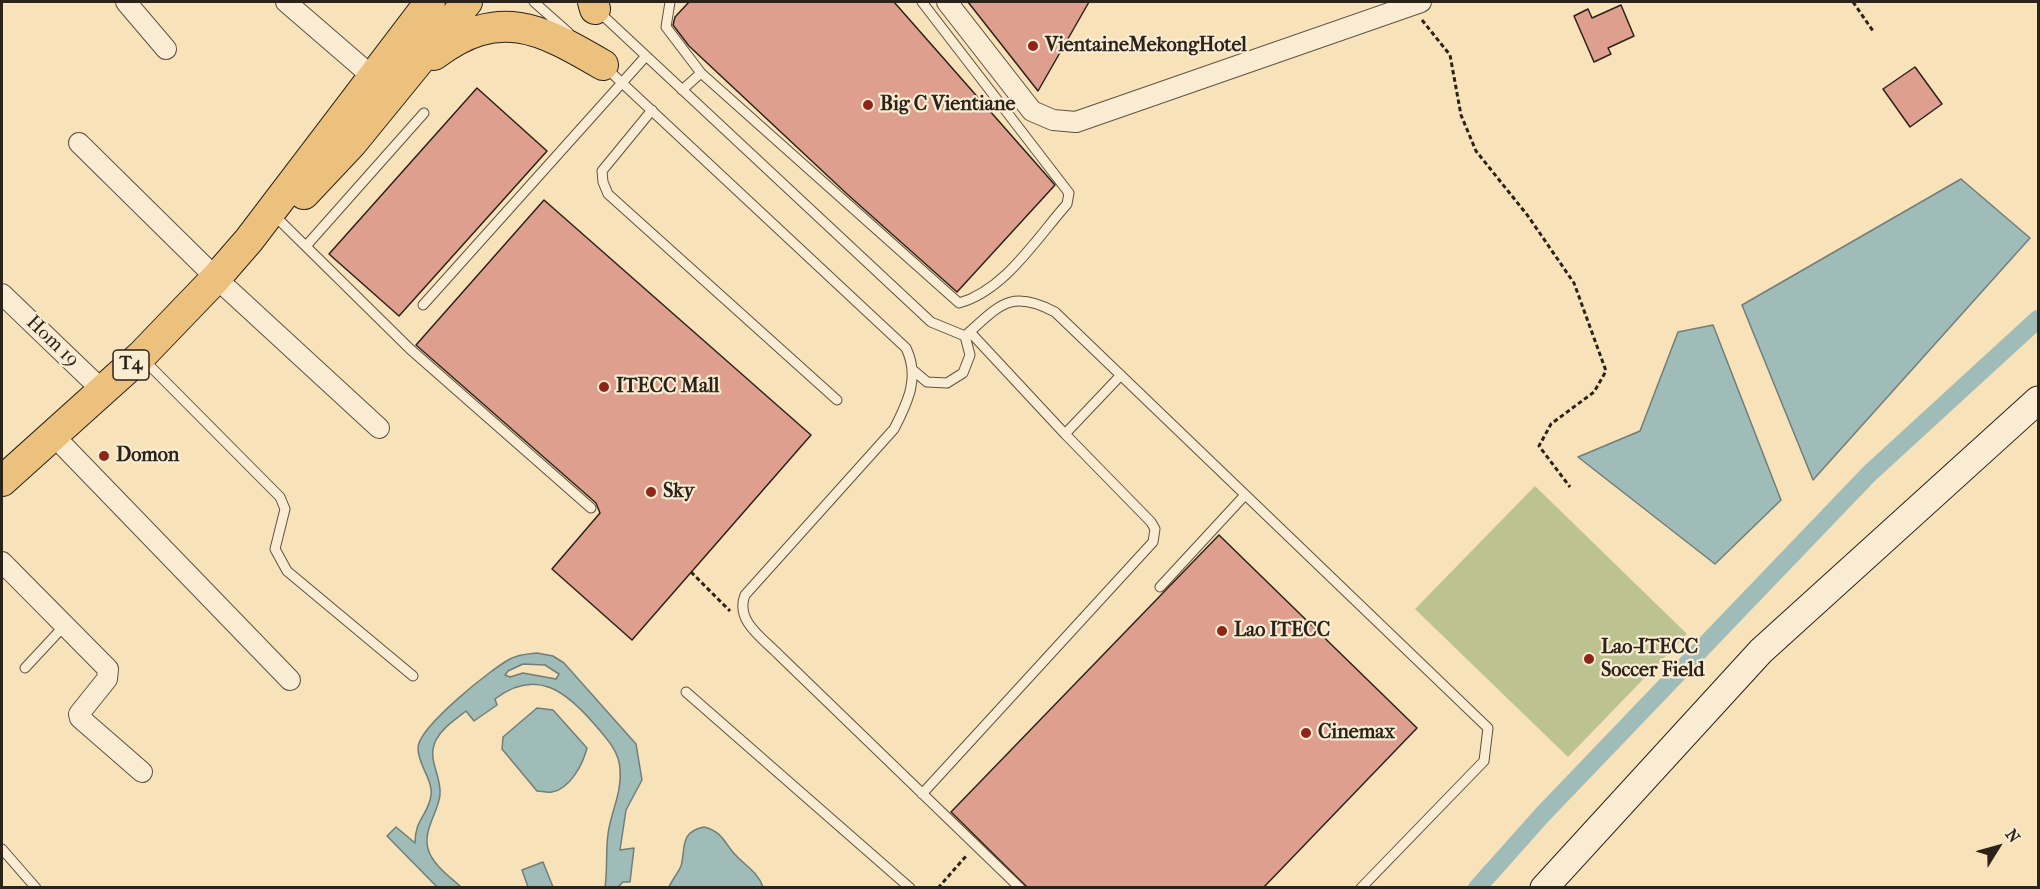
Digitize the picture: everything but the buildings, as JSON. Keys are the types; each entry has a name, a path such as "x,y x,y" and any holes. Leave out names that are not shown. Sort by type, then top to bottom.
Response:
{"main road":[{"name":"T4","path":"274,215 430,2"},
{"name":"T4","path":"2,481 141,356 249,240 352,143 467,2"},
{"path":"408,75 464,35 486,28 512,25 544,33 612,73"}],"street":[{"path":"126,2 166,49"},
{"path":"286,2 374,78"},
{"path":"947,2 1032,111 1053,120 1076,122 1414,4"},
{"path":"80,143 216,278 379,428"},
{"name":"Hom 19","path":"2,294 103,391"},
{"path":"1544,888 1761,651 2038,400"},
{"path":"54,436 290,680"},
{"path":"2,562 108,669 109,674 79,714 80,718 142,772"}],"lane":[{"path":"534,2 906,348 914,371 927,382 947,383 963,373 970,355 968,334"},
{"path":"670,2 666,27 701,73 959,303 974,299 997,284 1067,204 1069,193 922,2"},
{"path":"592,4 931,322 968,334 1151,522 1155,529 1154,542 922,794"},
{"path":"423,305 612,73 646,56"},
{"path":"682,90 701,73"},
{"path":"652,110 602,171 603,182 608,194 837,400"},
{"path":"306,246 424,113"},
{"path":"274,215 410,349 591,508"},
{"path":"997,284 1004,303"},
{"path":"968,334 1004,303 1027,299 1055,312 1488,728 1484,761 1361,888"},
{"path":"141,356 280,497 285,509 275,549 287,571 413,676"},
{"path":"914,371 907,405 894,429 745,595 741,607 744,619 778,654 1020,888"},
{"path":"1065,434 1121,375"},
{"path":"1160,587 1245,495"},
{"path":"25,668 65,626"},
{"path":"686,692 909,888"},
{"path":"2,849 36,888"}],"path":[{"path":"1853,2 1873,32"},
{"path":"1414,4 1450,55 1461,115 1476,151 1528,216 1574,283 1606,371 1594,392 1551,424 1539,446 1570,487"}],"green space":[{"path":"1535,486 1687,634 1568,757 1415,609"}],"water":[{"path":"1961,179 2030,238 1813,480 1742,305"},
{"path":"1713,325 1781,500 1715,564 1578,457 1640,431 1678,332"},
{"path":"537,653 553,656 564,663 636,744 642,780 626,810 620,850 634,848 630,882 623,882 618,887 605,887 608,835 620,777 615,751 585,714 562,694 538,685 524,685 495,699 497,705 474,721 466,711 445,728 436,740 433,747 433,761 439,781 440,795 427,835 428,849 437,865 461,887 437,887 387,836 396,827 415,843 418,824 428,806 431,786 420,761 418,747 422,738 443,713 488,674 513,657","holes":["523,664 545,665 559,674 556,679 523,673 510,677 505,675 508,671"]},
{"path":"537,708 553,710 587,748 579,768 570,781 559,790 552,792 537,791 502,749 503,737"},
{"path":"704,827 721,836 736,856 757,876 763,887 669,887 681,866 687,837 696,829"},
{"path":"543,862 553,887 528,887 522,870"}],"waterway":[{"path":"1477,888 1543,814 1869,474 2038,319"}],"place":[{"name":"VientaineMekongHotel","path":"1033,46"},
{"name":"Big C Vientiane","path":"868,105"},
{"name":"ITECC Mall","path":"604,387"},
{"name":"Domon","path":"104,456"},
{"name":"Sky","path":"651,492"},
{"name":"Lao ITECC","path":"1222,631"},
{"name":"Lao-ITECC Soccer Field","path":"1589,659"},
{"name":"Cinemax","path":"1306,733"}]}
